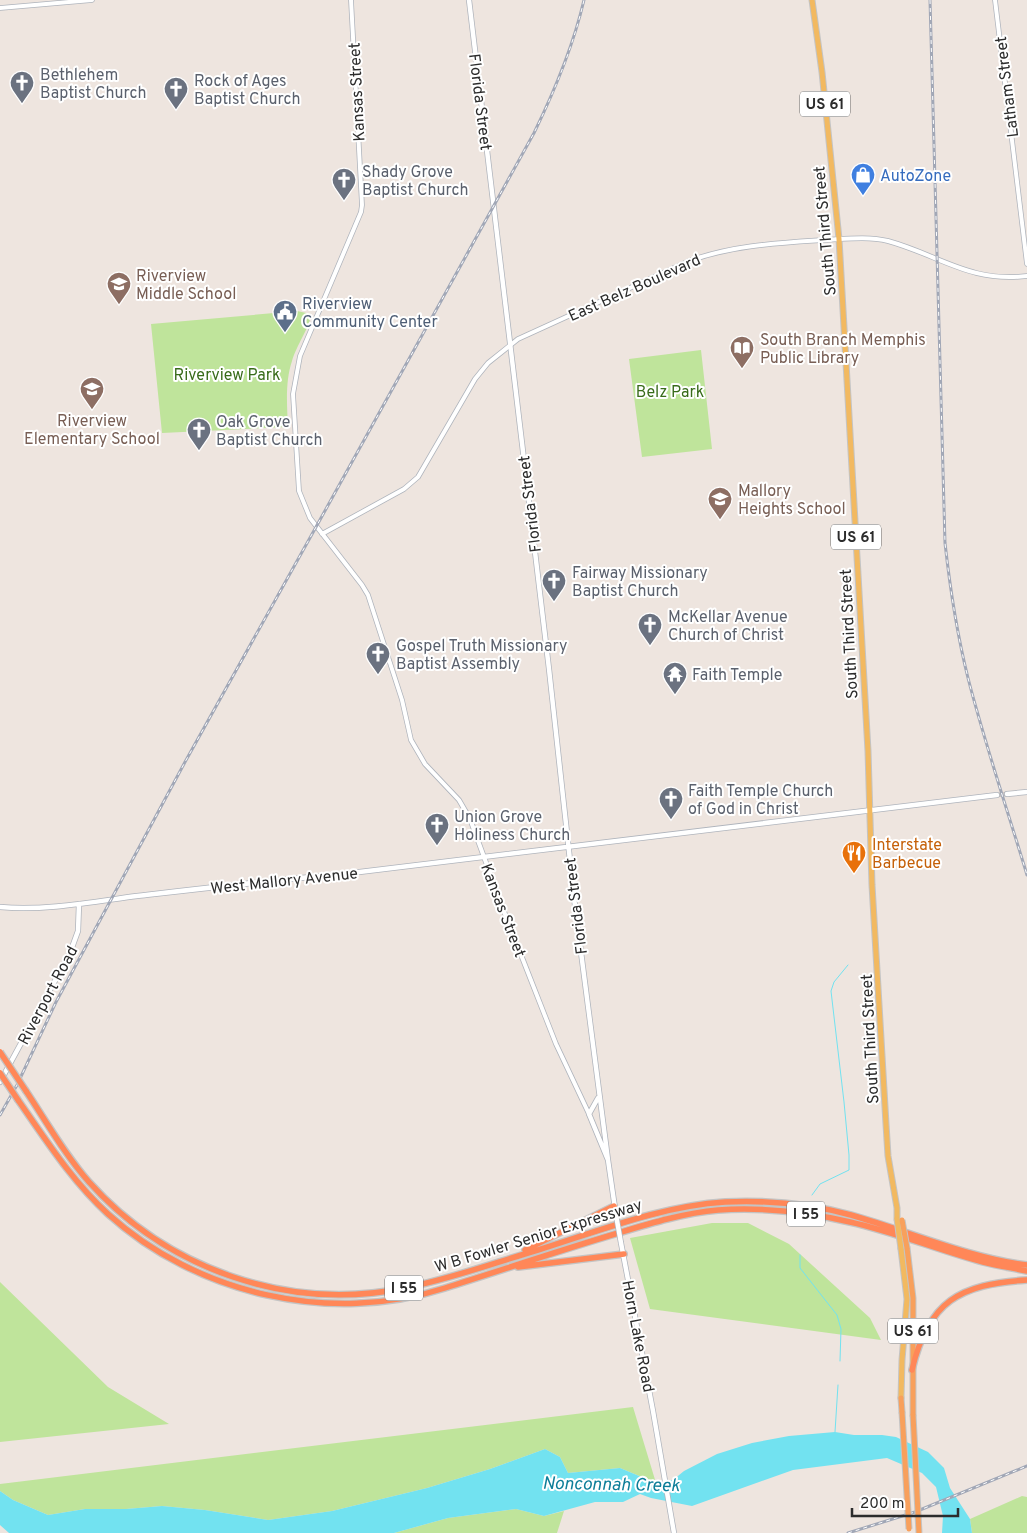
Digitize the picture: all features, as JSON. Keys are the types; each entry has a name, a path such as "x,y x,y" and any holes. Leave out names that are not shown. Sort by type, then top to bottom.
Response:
{"highway":[{"name":"W B Fowler Senior Expressway","path":"0,1052 82,1174 113,1206 144,1231 175,1252 209,1269 239,1280 289,1291 323,1294 358,1294 406,1288 651,1214 724,1202 768,1202 805,1205 849,1215 1012,1263 1027,1264"},
{"name":"W B Fowler Senior Expressway","path":"0,1073 75,1180 106,1213 135,1237 173,1261 233,1287 264,1294 314,1302 357,1303 398,1299 442,1289 669,1219 718,1210 770,1210 815,1215 852,1222 985,1263 1027,1271"},
{"path":"500,1261 548,1240 614,1206"},
{"name":"South Third Street","path":"899,1220 908,1248 913,1298 912,1415 919,1533"},
{"path":"502,1269 624,1254"},
{"path":"912,1370 916,1353 929,1323 943,1306 956,1296 979,1286 1027,1280"},
{"name":"South Third Street","path":"901,1398 909,1531"}],"main road":[{"name":"Florida Street","path":"469,0 549,669 568,847 608,1160"},
{"name":"South Third Street","path":"812,0 822,72 839,239 868,751 869,810 888,1156 899,1220 907,1298 901,1398"},
{"path":"1008,794 1027,792"},
{"name":"West Mallory Avenue","path":"0,907 79,904 997,795"},
{"name":"Riverport Road","path":"0,1082 59,976 77,937 80,919 79,904"},
{"path":"588,1114 599,1097"},
{"name":"Kansas Street","path":"588,1114 608,1160 614,1206"},
{"name":"Horn Lake Road","path":"614,1206 674,1533"}],"street":[{"path":"0,8 92,0"},
{"name":"Kansas Street","path":"351,0 361,212 300,356 293,394 299,491 310,518 368,595 402,700 411,740 425,764 447,786 466,810 556,1044 588,1114"},
{"name":"Latham Street","path":"996,0 1027,264"},
{"name":"East Belz Boulevard","path":"322,534 404,489 418,477 474,380 488,363 509,345 534,331 697,258 733,248 759,244 868,238 889,241 983,276 1004,278 1027,276"}],"green space":[{"name":"Riverview Park","path":"297,311 311,314 294,355 288,377 288,427 162,433 151,324"},
{"name":"Belz Park","path":"701,350 712,449 642,457 629,359"},
{"path":"712,1223 748,1223 789,1244 870,1318 881,1340 650,1309 630,1238"},
{"path":"0,1282 108,1387 169,1424 0,1442"},
{"path":"633,1407 656,1483 620,1468 568,1473 560,1457 545,1449 490,1469 427,1488 332,1511 268,1520 205,1510 162,1506 126,1509 85,1509 48,1515 13,1500 0,1491 0,1484"},
{"path":"1022,1496 1027,1497 1027,1533 972,1533 970,1519"},
{"path":"516,1509 544,1516 564,1511 557,1533 394,1533 448,1518"}],"water":[{"name":"Nonconnah Creek","path":"835,1432 896,1437 928,1452 944,1468 950,1488 970,1519 972,1533 942,1533 943,1516 936,1487 922,1473 887,1458 793,1470 692,1506 640,1494 623,1502 595,1502 544,1516 516,1509 448,1518 394,1533 9,1533 0,1525 0,1491 13,1500 48,1515 85,1509 126,1509 162,1506 205,1510 268,1520 332,1511 427,1488 490,1469 545,1449 560,1457 568,1473 620,1468 656,1483 673,1480 684,1471 717,1454 752,1443 789,1436"}],"waterway":[{"path":"812,1195 820,1184 849,1170 844,1102 831,991 834,982 848,965"},
{"path":"800,1255 800,1268 837,1315 841,1329 840,1361"},
{"path":"835,1432 838,1385"}],"tunnel":[{"path":"997,795 1007,794"}],"railway":[{"path":"0,1115 17,1085 56,1002 185,762 534,133 563,68 584,0"},
{"path":"930,0 945,543 954,611 968,678 1027,875"},
{"path":"848,1533 915,1512 1027,1466"}],"place":[{"name":"Bethlehem Baptist Church","path":"22,104"},
{"name":"Rock of Ages Baptist Church","path":"176,110"},
{"name":"AutoZone","path":"863,196"},
{"name":"Shady Grove Baptist Church","path":"344,201"},
{"name":"Riverview Middle School","path":"119,305"},
{"name":"Riverview Community Center","path":"285,333"},
{"name":"South Branch Memphis Public Library","path":"742,369"},
{"name":"Riverview Elementary School","path":"92,410"},
{"name":"Oak Grove Baptist Church","path":"199,451"},
{"name":"Mallory Heights School","path":"720,520"},
{"name":"Fairway Missionary Baptist Church","path":"554,602"},
{"name":"McKellar Avenue Church of Christ","path":"650,646"},
{"name":"Gospel Truth Missionary Baptist Assembly","path":"378,675"},
{"name":"Faith Temple","path":"675,695"},
{"name":"Faith Temple Church of God in Christ","path":"671,820"},
{"name":"Union Grove Holiness Church","path":"437,846"},
{"name":"Interstate Barbecue","path":"854,874"}]}
